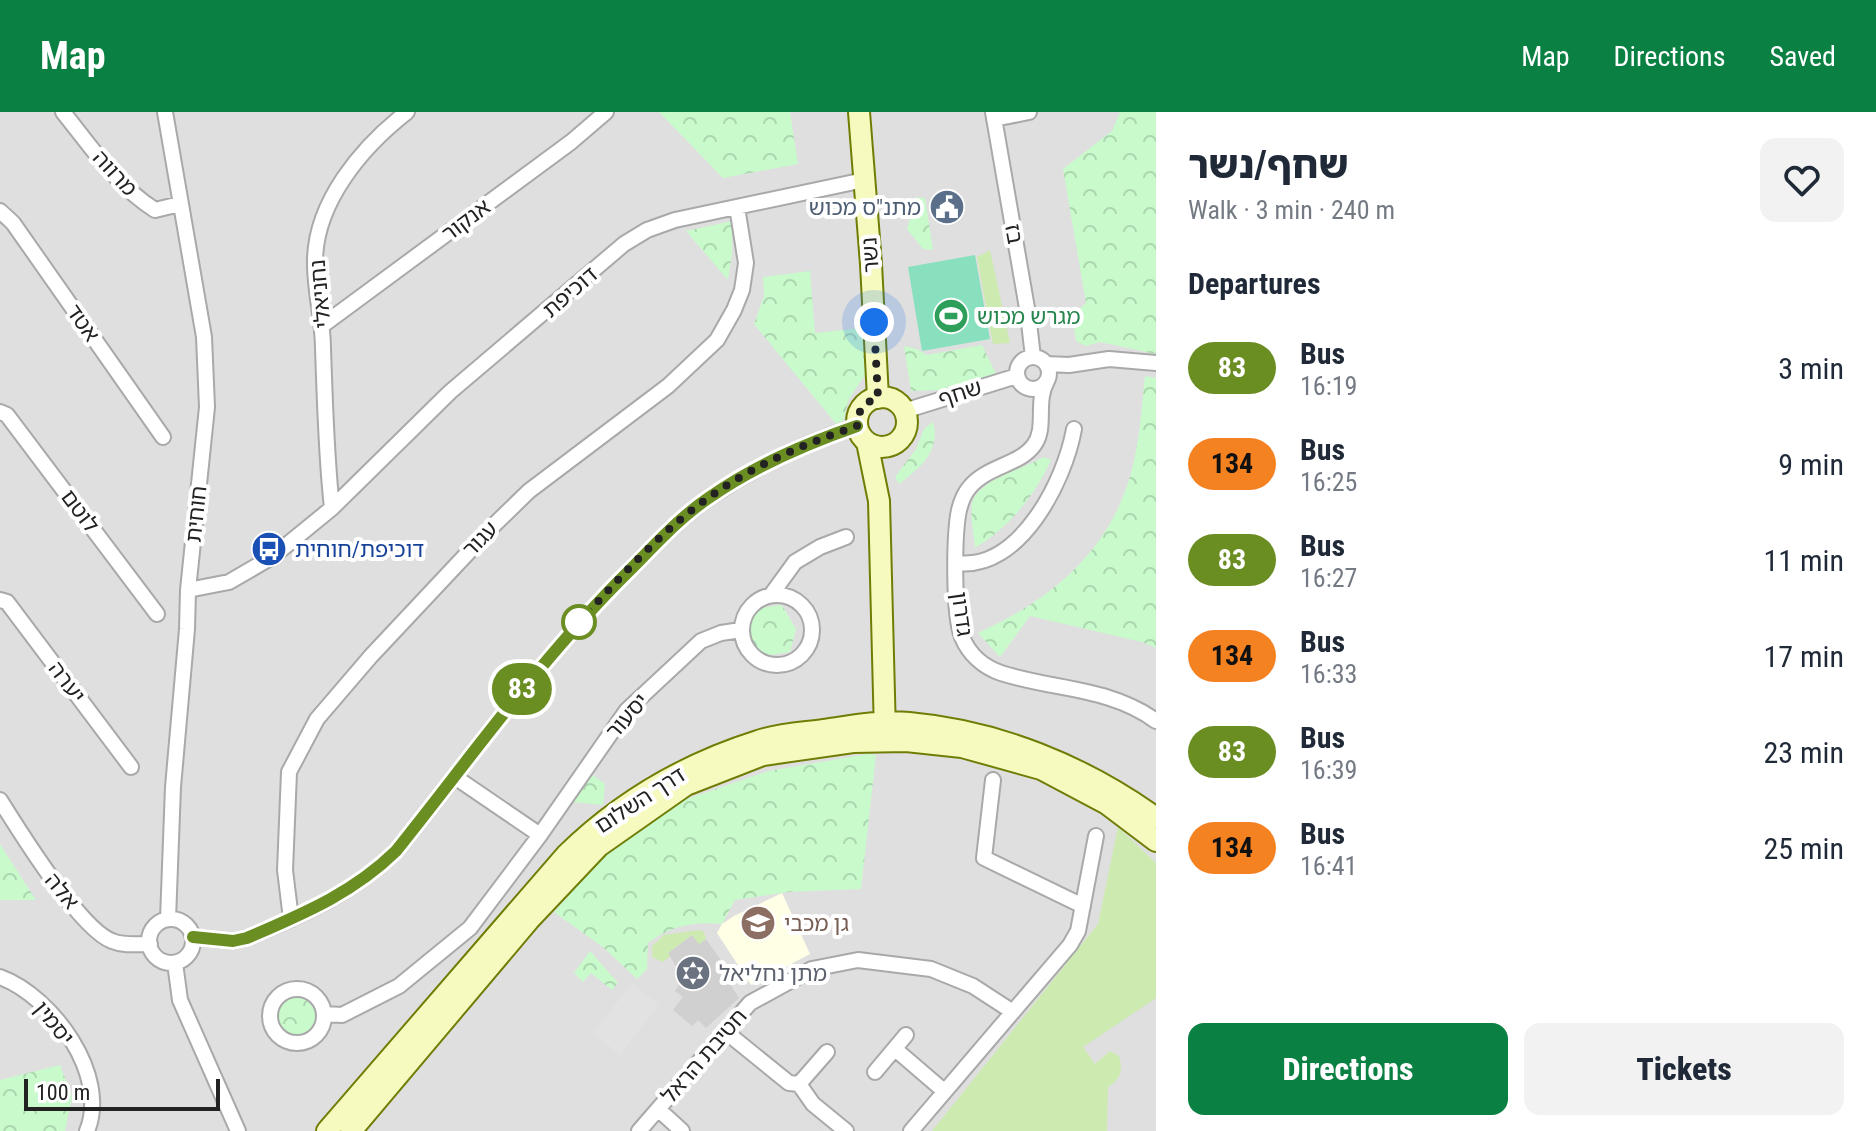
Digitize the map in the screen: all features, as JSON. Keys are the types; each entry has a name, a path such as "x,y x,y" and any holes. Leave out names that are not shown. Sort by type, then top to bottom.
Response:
{"street":[{"name":"מרווה","path":"63,112 133,196 155,210 180,204"},
{"name":"חוחית","path":"165,112 204,337 207,407 188,590 173,787 168,919"},
{"name":"נחניאלי","path":"332,508 326,458 323,325 315,264 316,240 344,178 389,126 407,112"},
{"name":"אנקור","path":"323,325 571,142 606,112"},
{"name":"נשר","path":"859,112 878,398"},
{"path":"994,116 1029,112"},
{"name":"בז","path":"994,116 1028,314 1043,370"},
{"name":"דוכיפת","path":"188,590 229,582 272,557 332,508 450,392 624,244 647,230 675,220 864,180"},
{"name":"עגור","path":"291,919 285,870 289,772 317,719 452,568 529,491 668,386 717,340 742,290 746,263 737,207"},
{"name":"אטד","path":"0,211 13,223 163,437"},
{"path":"1040,413 1021,382 1020,364 1043,370 1109,359 1156,363"},
{"name":"שחף","path":"904,411 1021,382 1038,389 1043,370"},
{"name":"גדרון","path":"1043,370 1040,432 1034,445 1025,453 986,472 965,494 958,517 960,630 969,650 984,665 999,673 1111,697 1156,721"},
{"path":"193,937 233,941 247,938 291,919 371,876 396,851 555,648 674,525 708,498 765,463 827,435 862,434 878,446 889,445 904,433 904,411 893,400 878,398 867,402 860,411 862,434 879,501"},
{"name":"לוטם","path":"0,412 7,415 157,614"},
{"path":"957,563 976,563 993,557 1027,529 1040,514 1061,473 1074,429"},
{"path":"884,732 879,501 889,445"},
{"path":"771,595 787,596 798,601 808,613 812,625 806,651 794,662 779,666 767,665 756,659 746,648 741,630 743,621 751,606 771,595 795,562 820,547 846,537"},
{"name":"יערה","path":"0,600 7,602 131,767"},
{"name":"יסעור","path":"325,1014 342,1015 399,986 470,928 540,835 627,710 701,641 721,633 741,630"},
{"name":"דרך השלום","path":"351,1131 574,869 623,827 686,785 763,755 853,742 906,722 964,731 1046,756 1119,791 1156,818"},
{"name":"דרך השלום","path":"327,1131 566,855 614,812 680,771 760,740 884,732 962,747 1041,769 1107,804 1156,841"},
{"path":"455,777 540,835"},
{"path":"993,780 984,858 1083,906"},
{"name":"אלה","path":"0,800 42,866 97,933 113,942 150,944"},
{"path":"911,1131 1070,945 1078,931 1096,836"},
{"path":"168,919 187,925 193,937 187,956 175,963 161,961 150,944 152,931 161,921 168,919"},
{"name":"חטיבת הראל","path":"639,1131 750,1003 812,969 858,960 931,969 973,986 1013,1012"},
{"path":"175,963 180,1000 238,1130"},
{"name":"יסמין","path":"0,977 30,994 50,1011 67,1033 88,1077 94,1099 87,1131"},
{"path":"726,1032 789,1083 799,1084 813,1104 846,1131"},
{"path":"875,1072 906,1035"},
{"path":"895,1049 944,1091"},
{"path":"799,1084 827,1052"},
{"path":"658,1109 682,1131"}],"shaded area":[{"path":"0,112 1156,112 1156,1131 0,1131"},
{"path":"782,893 810,954 751,985 717,933 722,924 734,916"},
{"path":"692,935 699,944 706,939 735,980 730,984 739,998 706,1028 698,1020 692,1026 673,1010 683,997 675,991 680,983 677,980 682,976 668,953"},
{"path":"632,983 659,1005 620,1055 593,1033"}],"green space":[{"path":"659,112 790,112 798,164 723,178"},
{"path":"1120,112 1156,112 1156,354 1100,342 1086,346 1076,341 1076,312 1086,303 1063,169 1112,131"},
{"path":"916,197 925,198 933,250 923,249 907,229"},
{"path":"732,221 732,254 728,280 686,231"},
{"path":"990,250 1010,343 993,344 977,257"},
{"name":"מגרש מכוש","path":"975,255 990,339 922,351 908,267"},
{"path":"810,271 815,333 863,328 865,375 849,399 843,421 837,425 754,324 764,296 763,277"},
{"path":"982,345 996,374 940,390 911,391 904,346 927,355"},
{"path":"1145,376 1156,378 1156,648 1030,616 1000,657 978,633 1007,619 1059,583 1101,538 1116,512 1128,483 1136,450"},
{"path":"933,422 934,442 927,458 899,484 895,477 916,449 924,429"},
{"path":"1043,457 1051,460 1029,498 1010,520 975,548 972,504 975,496 991,482"},
{"path":"782,605 796,629 790,652 764,656 751,634 754,609"},
{"path":"876,755 861,889 788,892 735,900 722,924 683,926 665,932 648,943 647,969 637,979 604,948 554,912 605,855 681,801 768,771"},
{"path":"577,764 605,784 603,805 572,802"},
{"path":"1118,827 1156,863 1156,998 1083,1047 1095,1064 1110,1051 1119,1056 1120,1074 1108,1087 1107,1131 932,1131 1098,924"},
{"path":"0,844 3,849 36,900 0,900"},
{"path":"704,932 706,939 699,944 692,935 668,953 670,956 663,962 652,957 652,946 664,935"},
{"path":"590,951 618,983 612,990 591,973 583,982 574,973"},
{"path":"298,992 316,1006 319,1022 310,1034 288,1039 278,1025 278,1011 281,999"},
{"path":"60,1065 72,1097 65,1131 0,1131 0,1080"}],"bus line":[{"name":"83","path":"193,937 233,941 247,938 291,919 371,876 396,851 555,648 674,525 708,498 765,463 827,435 857,426"}],"place":[{"name":"מתנ\"ס מכוש","path":"947,207"},
{"name":"מגרש מכוש","path":"951,316"},
{"name":"דוכיפת/חוחית","path":"269,549"},
{"name":"גן מכבי","path":"758,923"},
{"name":"מתן נחליאל","path":"693,973"}],"route":[{"path":"579,622 674,525 708,498 765,463 827,435 857,426 860,411 867,402 878,398 874,322"}]}
